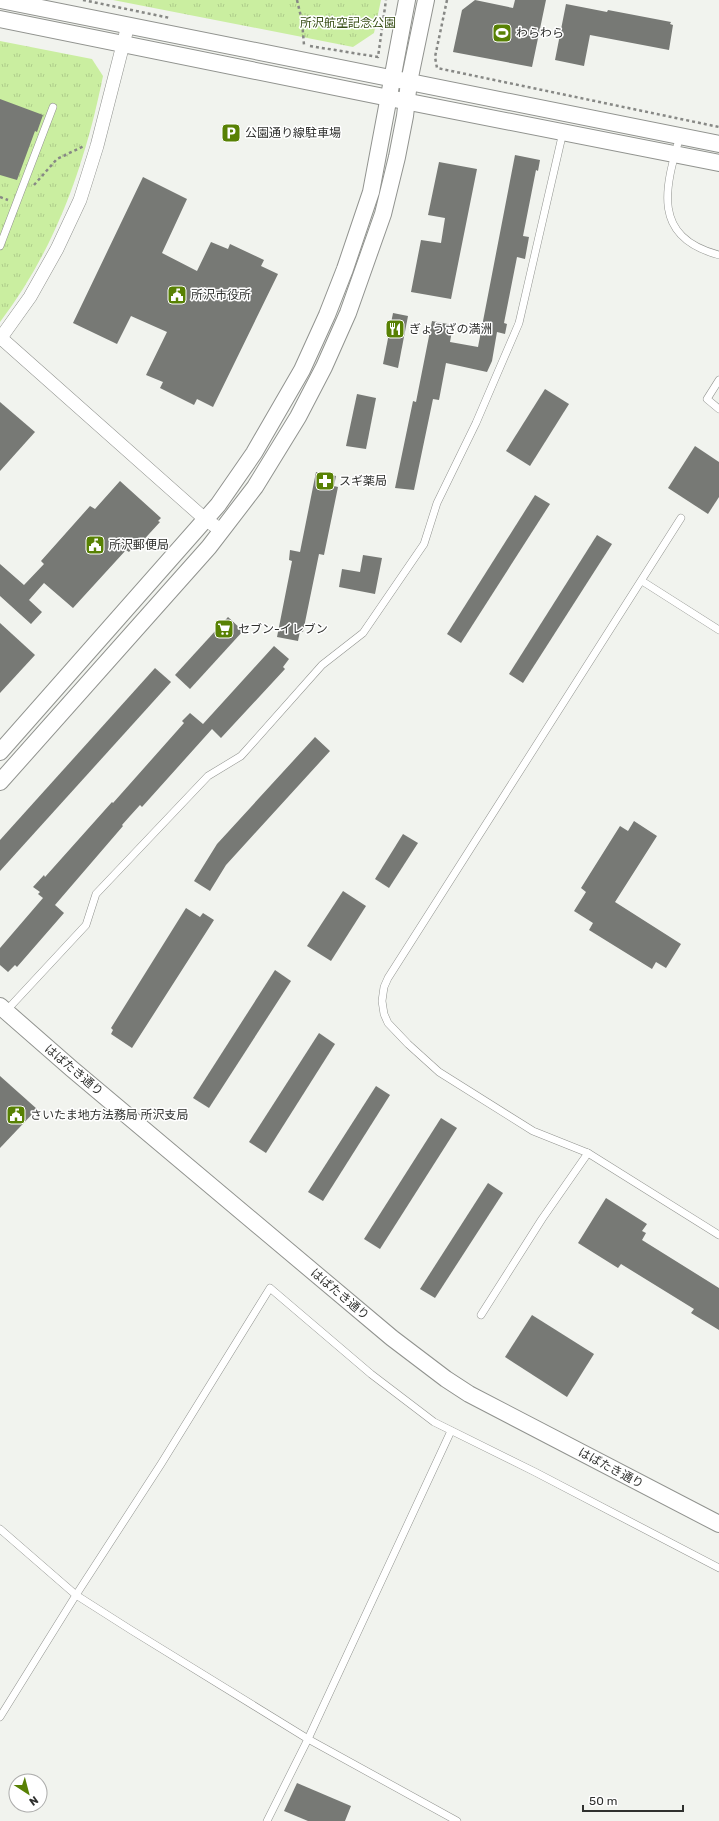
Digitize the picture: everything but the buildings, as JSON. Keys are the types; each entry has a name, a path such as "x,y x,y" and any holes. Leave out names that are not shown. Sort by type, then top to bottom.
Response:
{"street":[{"path":"1,0 719,144"},
{"path":"0,752 206,520 237,479 266,434 302,370 321,329 345,270 371,192 407,0"},
{"path":"0,782 209,547 242,505 284,441 311,393 339,333 359,285 383,214 397,157 409,82 426,0"},
{"path":"0,19 719,163"},
{"path":"128,25 97,146 80,200 57,249 30,297 1,339 206,520 221,530"},
{"name":"はばたき通り","path":"3,1009 72,1069 392,1338 446,1379 470,1394 719,1524"}],"lane":[{"path":"0,246 53,107"},
{"path":"3,1009 86,925 96,894 208,776 241,756 322,665 363,633 424,544 437,503 476,423 519,323 563,132"},
{"path":"680,136 667,185 670,218 680,233 689,242 719,254"},
{"path":"719,380 707,399 719,409"},
{"path":"681,518 388,978 383,994 384,1014 392,1029 439,1072 533,1131 588,1153 719,1235"},
{"path":"642,581 719,630"},
{"path":"481,1315 542,1219 588,1153"},
{"path":"0,1718 76,1595 161,1464 270,1288 371,1374 434,1422 535,1472 719,1568"},
{"path":"267,1821 308,1739 451,1431"},
{"path":"0,1529 76,1595 195,1671 308,1739 456,1821"}],"path":[{"path":"83,0 176,19"},
{"path":"297,0 302,21 304,45"},
{"path":"297,43 378,57 386,0"},
{"path":"447,0 435,57 437,68 719,127"},
{"path":"21,190 33,186 57,159 79,147 87,145"}],"green space":[{"name":"所沢航空記念公園","path":"113,0 381,0 374,33 353,47"},
{"path":"0,41 92,59 103,76 87,142 65,205 37,266 0,322"}],"place":[{"name":"わらわら","path":"502,33"},
{"name":"公園通り線駐車場","path":"231,133"},
{"name":"所沢市役所","path":"177,295"},
{"name":"ぎょうざの満洲","path":"395,329"},
{"name":"スギ薬局","path":"325,481"},
{"name":"所沢郵便局","path":"95,545"},
{"name":"セブン-イレブン","path":"224,629"},
{"name":"さいたま地方法務局 所沢支局","path":"16,1115"}]}
